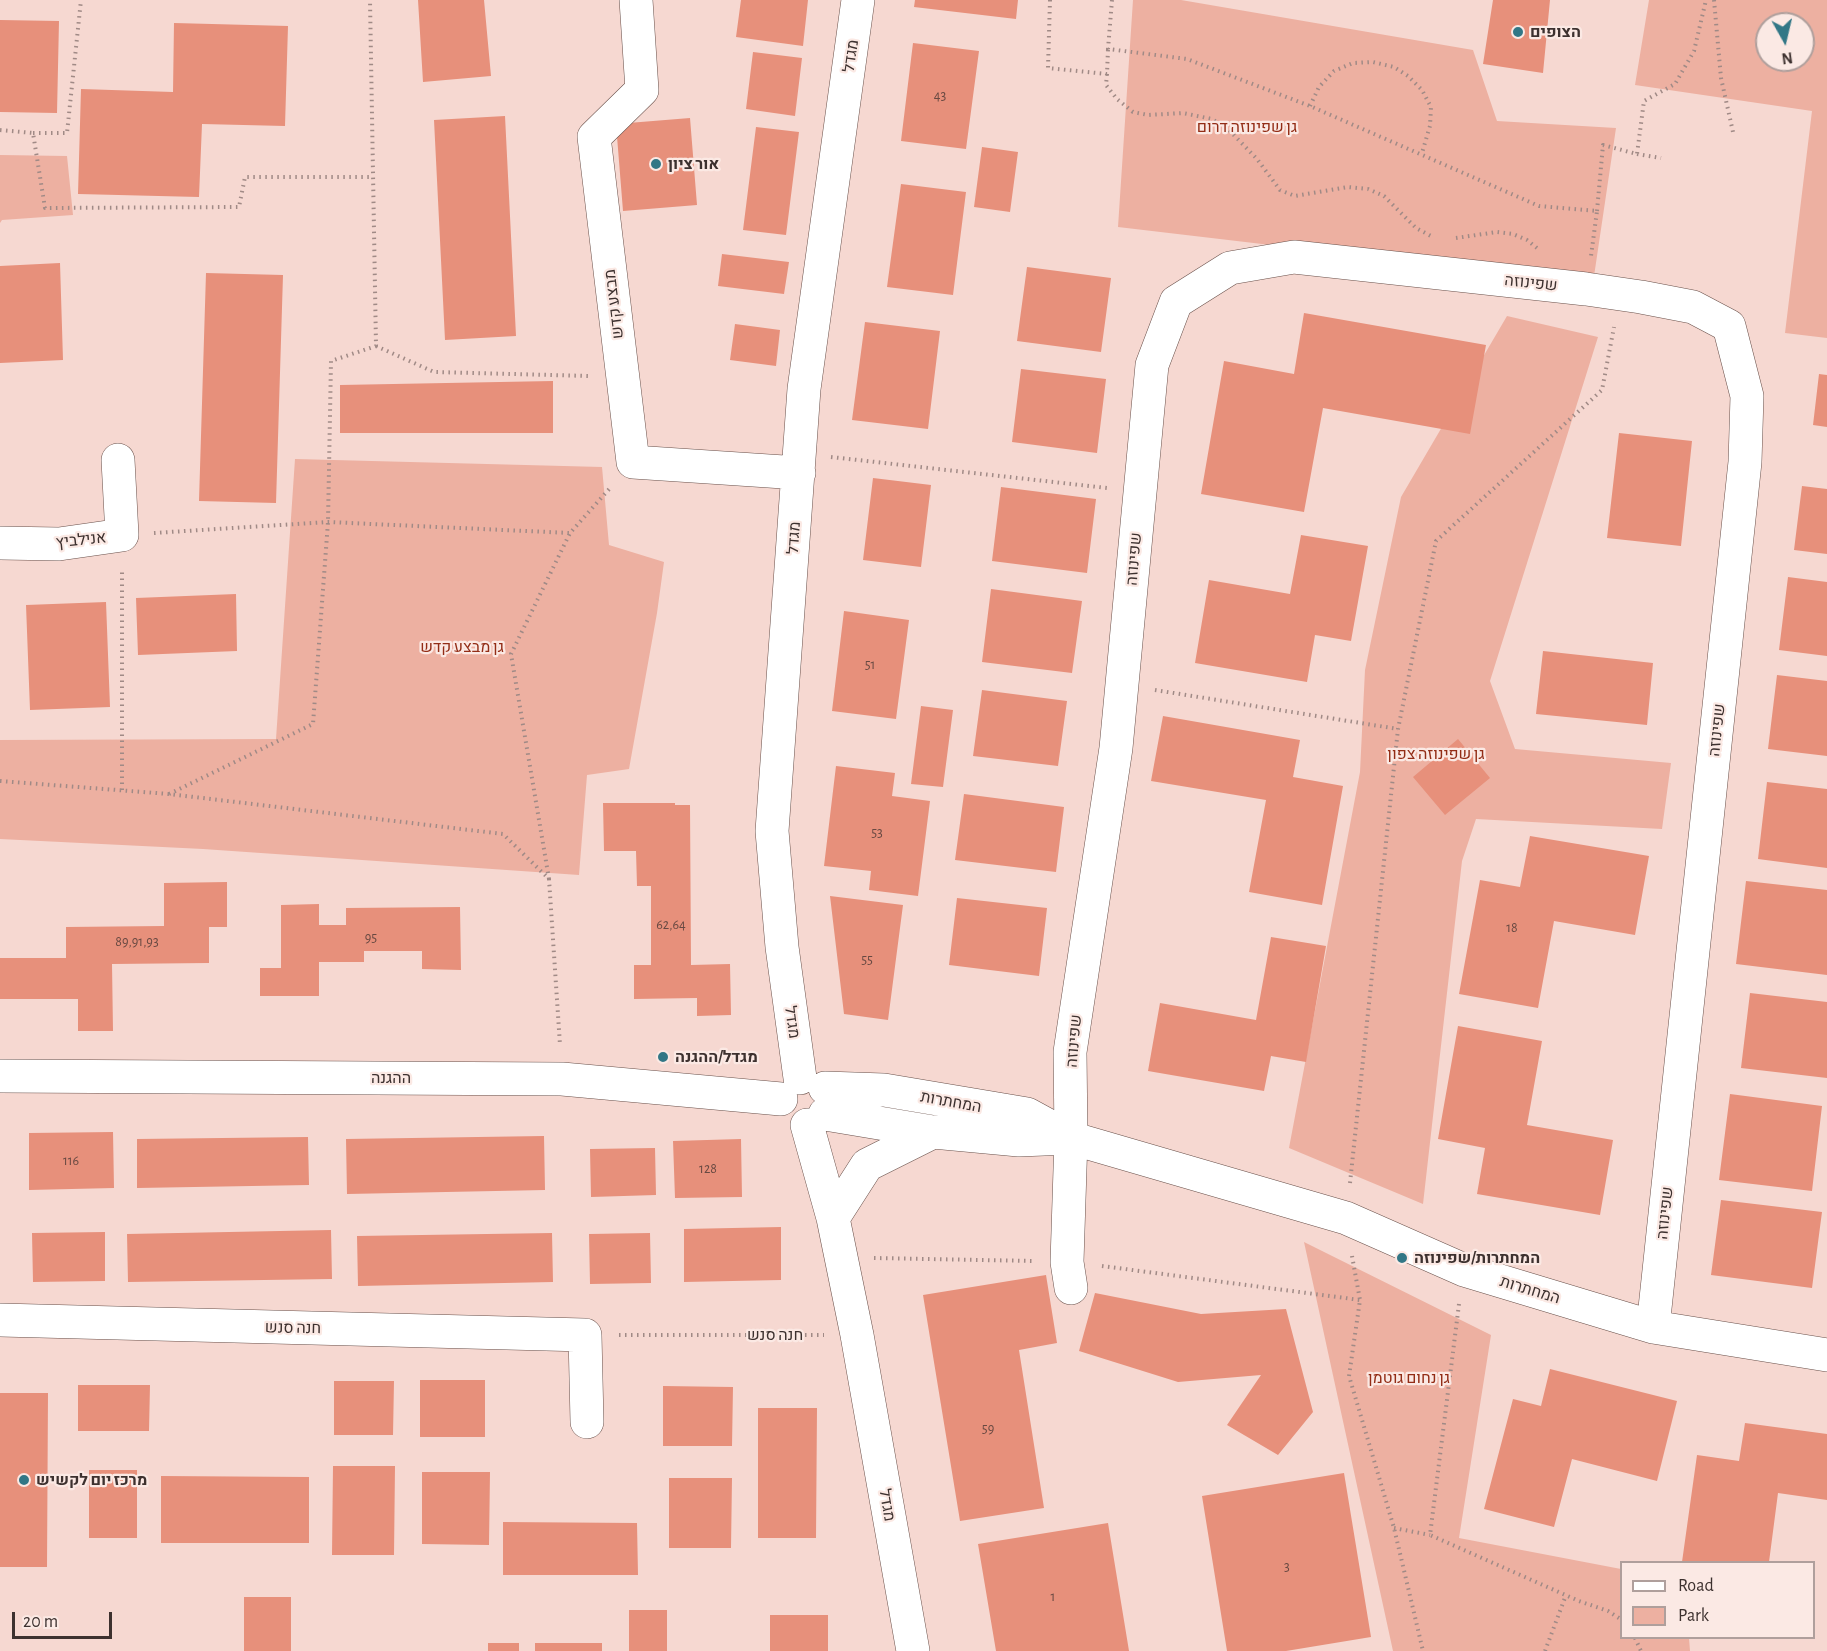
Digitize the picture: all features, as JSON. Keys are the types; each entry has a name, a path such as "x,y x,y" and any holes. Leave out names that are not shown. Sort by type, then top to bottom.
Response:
{"street":[{"name":"מבצע קדש","path":"633,462 594,137 642,90 636,0"},
{"name":"מגדל","path":"858,0 804,389 772,831 782,947 808,1101 857,1335 913,1651"},
{"name":"שפינוזה","path":"1071,1288 1067,1262 1071,1138 1070,1052 1114,760 1152,365 1176,302 1230,268 1294,257 1620,294 1693,307 1729,326 1747,396 1746,462 1653,1327"},
{"name":"אנילביץ","path":"0,543 59,544 122,535 118,460"},
{"path":"633,462 799,463"},
{"name":"ההגנה","path":"0,1076 562,1079 808,1101"},
{"name":"המחתרות","path":"808,1101 884,1090 1027,1114 1071,1138 1346,1218 1464,1270 1653,1327 1827,1355"},
{"name":"המחתרות","path":"808,1101 933,1132 1019,1140 1071,1138"},
{"path":"833,1218 867,1165 933,1132"},
{"name":"חנה סנש","path":"0,1320 585,1335"},
{"path":"585,1335 587,1422"}],"path":[{"path":"0,130 67,134 81,0"},
{"path":"370,0 376,346"},
{"path":"1050,0 1048,68 1107,74"},
{"path":"1112,0 1106,85 1117,99 1133,112 1148,115 1183,113 1212,119 1229,130 1257,159 1280,190 1295,196 1348,187 1368,189 1384,196 1416,228 1435,237"},
{"path":"1637,154 1644,101 1675,84 1694,51 1706,0"},
{"path":"1714,0 1721,78 1733,132"},
{"path":"1108,49 1187,59 1310,106 1539,206 1597,210"},
{"path":"1310,106 1318,87 1334,71 1353,63 1374,62 1394,67 1408,76 1422,90 1431,107 1430,126 1422,153"},
{"path":"33,133 45,208 239,207 245,177 373,177"},
{"path":"1586,289 1603,146 1661,158"},
{"path":"1451,239 1497,232 1513,234 1527,240 1538,250"},
{"path":"1423,1651 1394,1528 1348,1376 1360,1300 1346,1218 1398,729 1436,541 1602,390 1620,294"},
{"path":"169,794 313,724 328,522 331,361 376,346 434,372 623,377"},
{"path":"562,1079 549,879 512,654 570,533 633,462"},
{"path":"799,463 1140,492"},
{"path":"122,790 122,535 328,522 570,533"},
{"path":"1122,685 1398,729"},
{"path":"0,781 169,794 503,834 549,879"},
{"path":"1430,1534 1464,1270"},
{"name":"חנה סנש","path":"585,1335 857,1335"},
{"path":"1394,1528 1430,1534 1566,1595 1608,1611 1620,1619"},
{"path":"1545,1651 1566,1595"}],"green space":[{"name":"גן שפינוזה דרום","path":"1133,0 1181,0 1473,50 1497,121 1616,128 1593,283 1118,227"},
{"path":"1649,0 1827,0 1827,338 1785,333 1812,111 1635,85"},
{"path":"0,155 67,156 73,215 2,220 0,223"},
{"name":"גן שפינוזה צפון","path":"1507,316 1598,337 1490,681 1515,749 1671,763 1662,829 1476,819 1462,861 1423,1204 1289,1148 1360,772 1365,670 1401,497"},
{"name":"גן מבצע קדש","path":"295,459 602,467 609,545 664,562 629,769 587,775 579,875 203,849 0,839 0,740 276,739"},
{"name":"גן נחום גוטמן","path":"1304,1242 1491,1335 1459,1538 1620,1569 1620,1639 1689,1639 1690,1651 1393,1651"}],"building":[{"path":"418,0 484,0 491,76 423,82"},
{"path":"741,0 808,0 803,46 736,37"},
{"path":"915,0 1018,0 1016,19 914,7"},
{"name":"הצופים","path":"1493,0 1550,0 1543,73 1483,64"},
{"path":"0,20 59,21 57,113 0,112"},
{"path":"174,23 288,26 285,126 202,124 199,197 78,194 81,89 173,92"},
{"path":"913,43 979,51 966,149 901,141"},
{"path":"753,52 802,58 795,116 746,109"},
{"path":"505,116 516,336 445,340 434,120"},
{"name":"אור ציון","path":"690,118 697,205 623,211 616,124"},
{"path":"756,127 799,132 786,235 743,230"},
{"path":"982,147 1018,152 1010,212 974,207"},
{"path":"901,184 966,192 953,295 887,287"},
{"path":"722,254 789,262 784,294 718,286"},
{"path":"60,263 63,360 0,363 0,266"},
{"path":"1027,267 1111,278 1101,352 1017,341"},
{"path":"206,273 283,275 276,503 199,501"},
{"path":"1304,313 1486,345 1470,434 1323,408 1304,512 1201,494 1224,361 1294,374"},
{"path":"865,322 940,331 928,429 852,420"},
{"path":"735,324 780,330 776,366 730,360"},
{"path":"1021,369 1106,379 1097,453 1012,442"},
{"path":"1819,374 1827,375 1827,427 1813,425"},
{"path":"553,381 553,433 340,433 340,385"},
{"path":"1619,433 1692,441 1681,546 1607,538"},
{"path":"873,478 931,485 921,567 863,560"},
{"path":"1802,486 1827,489 1827,554 1794,550"},
{"path":"1001,487 1096,499 1087,573 992,561"},
{"path":"1301,535 1368,546 1351,641 1315,635 1307,682 1195,663 1209,580 1290,594"},
{"path":"1788,577 1827,582 1827,656 1779,650"},
{"path":"991,589 1082,601 1072,673 982,662"},
{"path":"236,594 237,651 138,655 136,598"},
{"path":"106,602 110,707 30,710 26,605"},
{"path":"844,611 909,620 896,719 832,711"},
{"path":"1543,651 1653,663 1647,725 1536,714"},
{"path":"1777,675 1827,681 1827,756 1768,749"},
{"path":"982,690 1067,701 1058,766 973,756"},
{"path":"921,706 953,710 943,787 911,784"},
{"path":"1163,716 1300,740 1293,777 1343,786 1322,905 1249,892 1266,800 1151,781"},
{"path":"1458,739 1490,778 1445,815 1413,777"},
{"path":"836,766 895,773 892,796 930,801 918,896 869,890 871,871 824,866"},
{"path":"1767,782 1827,789 1827,868 1758,859"},
{"path":"964,794 1064,807 1056,872 955,860"},
{"path":"603,803 690,805 691,965 730,964 731,1015 697,1016 697,998 634,999 634,965 651,965 651,886 637,886 636,851 604,851"},
{"path":"1530,836 1649,856 1635,935 1554,921 1538,1008 1459,994 1480,880 1520,887"},
{"path":"1746,881 1827,890 1827,975 1736,964"},
{"path":"227,882 227,927 209,927 209,963 112,964 113,1031 78,1031 78,999 0,999 0,958 66,958 66,927 164,926 164,883"},
{"path":"830,896 903,905 888,1020 844,1014"},
{"path":"957,898 1047,908 1039,976 949,965"},
{"path":"319,904 319,925 346,925 346,908 460,907 461,970 422,969 422,951 364,951 364,962 319,962 319,996 260,996 260,968 281,968 281,905"},
{"path":"1271,937 1326,946 1306,1062 1271,1056 1264,1091 1148,1071 1160,1003 1256,1020"},
{"path":"1750,993 1827,1002 1827,1078 1741,1068"},
{"path":"1458,1026 1542,1041 1527,1125 1613,1140 1600,1215 1477,1194 1485,1148 1438,1139"},
{"path":"1730,1094 1822,1106 1812,1191 1719,1180"},
{"path":"113,1132 114,1188 29,1190 29,1133"},
{"path":"544,1136 545,1190 347,1194 346,1139"},
{"path":"308,1137 309,1185 137,1188 137,1139"},
{"path":"741,1139 742,1197 675,1198 673,1141"},
{"path":"655,1148 656,1195 591,1197 590,1149"},
{"path":"1721,1200 1822,1212 1812,1288 1711,1275"},
{"path":"781,1227 781,1280 684,1282 684,1229"},
{"path":"331,1230 332,1279 128,1282 127,1234"},
{"path":"105,1232 105,1281 33,1282 32,1233"},
{"path":"552,1233 553,1282 358,1286 357,1236"},
{"path":"650,1233 651,1283 590,1284 589,1234"},
{"path":"1046,1275 1057,1343 1019,1350 1044,1508 960,1521 923,1295"},
{"path":"1095,1293 1201,1314 1286,1309 1313,1412 1278,1455 1227,1425 1261,1375 1178,1382 1079,1351"},
{"path":"1550,1369 1677,1401 1657,1481 1572,1459 1554,1527 1484,1509 1513,1399 1541,1406"},
{"path":"420,1380 485,1380 485,1437 420,1437"},
{"path":"334,1381 394,1381 393,1435 334,1435"},
{"path":"78,1385 150,1385 149,1431 78,1431"},
{"path":"663,1386 733,1387 732,1446 663,1446"},
{"name":"מרכז יום לקשיש","path":"0,1393 48,1393 47,1567 0,1567"},
{"path":"758,1408 817,1408 816,1538 758,1538"},
{"path":"1745,1423 1827,1434 1827,1500 1778,1493 1769,1561 1682,1561 1697,1455 1739,1461"},
{"path":"333,1466 395,1466 394,1555 332,1555"},
{"path":"89,1470 137,1470 137,1538 89,1538"},
{"path":"422,1472 490,1472 489,1545 422,1544"},
{"path":"1344,1473 1371,1637 1286,1651 1227,1651 1202,1496"},
{"path":"161,1476 309,1477 309,1543 161,1543"},
{"path":"669,1478 732,1478 731,1548 669,1548"},
{"path":"503,1522 637,1523 638,1575 503,1575"},
{"path":"1108,1523 1129,1651 996,1651 978,1544"},
{"path":"244,1597 291,1597 291,1651 244,1651"},
{"path":"629,1610 667,1610 667,1651 629,1651"},
{"path":"770,1615 828,1615 828,1651 770,1651"},
{"path":"488,1643 519,1643 519,1651 488,1651"},
{"path":"535,1643 602,1643 602,1651 535,1651"}],"place":[{"name":"הצופים","path":"1518,32"},
{"name":"אור ציון","path":"656,164"},
{"name":"מגדל/ההגנה","path":"663,1057"},
{"name":"המחתרות/שפינוזה","path":"1402,1258"},
{"name":"מרכז יום לקשיש","path":"24,1480"}]}
